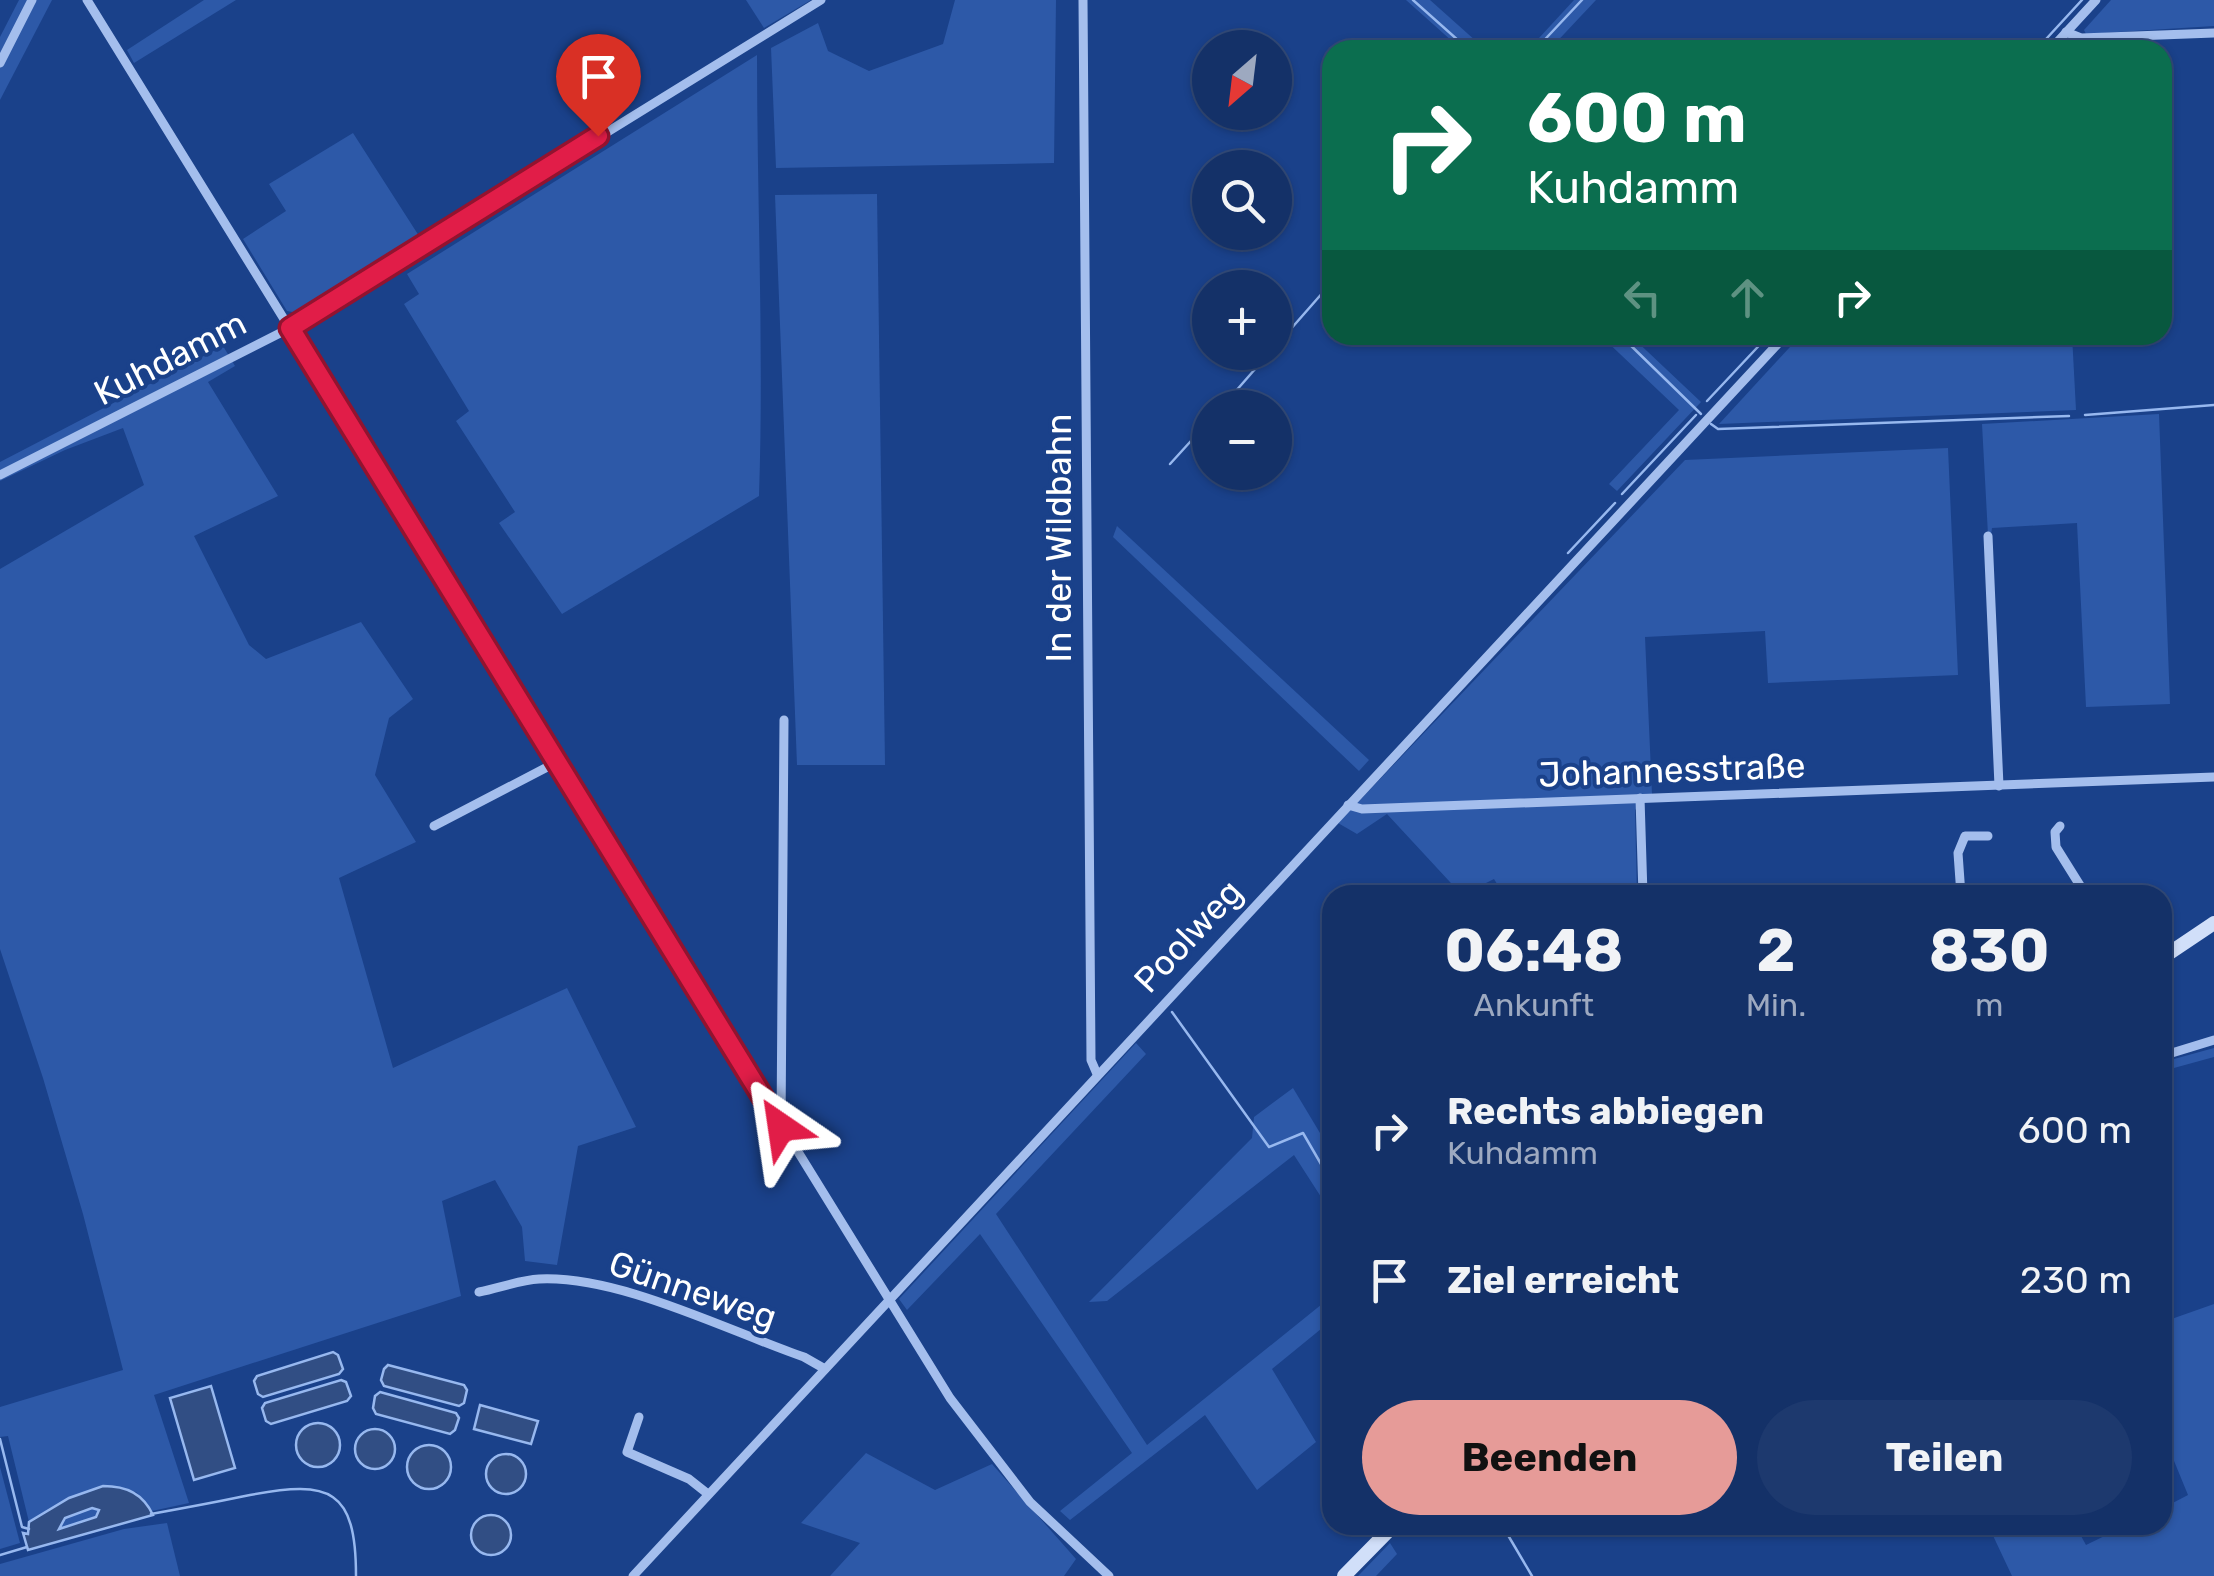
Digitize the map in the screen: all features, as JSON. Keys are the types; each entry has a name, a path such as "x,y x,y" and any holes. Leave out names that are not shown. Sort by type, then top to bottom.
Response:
{"main road":[{"path":"2172,951 2214,923"},
{"path":"1344,1576 1384,1535"}],"street":[{"path":"0,64 32,0"},
{"path":"87,0 950,1398 1030,1502 1109,1576"},
{"name":"Kuhdamm","path":"0,475 290,328 821,0"},
{"name":"In der Wildbahn","path":"1082,0 1090,1060 1097,1074"},
{"path":"2059,40 2096,0"},
{"path":"2066,32 2082,38 2214,33"},
{"name":"Poolweg","path":"632,1576 1777,345"},
{"path":"1988,536 1998,786"},
{"path":"781,1127 784,720"},
{"path":"434,826 556,764"},
{"name":"Johannesstraße","path":"1348,805 1362,809 2214,777"},
{"path":"1640,798 1644,885"},
{"path":"2060,826 2055,832 2056,847 2080,885"},
{"path":"1960,885 1958,854 1966,836 1988,836"},
{"path":"2172,1053 2214,1040"},
{"name":"Günneweg","path":"480,1292 538,1279 589,1283 643,1298 804,1357 825,1369"},
{"path":"639,1417 627,1452 689,1480 708,1494"}],"shaded area":[{"path":"19,0 52,0 0,100 0,37"},
{"path":"204,0 236,0 134,63 127,50"},
{"path":"746,0 811,0 764,28"},
{"path":"955,0 1056,0 1054,163 776,168 771,48 818,23 828,51 869,71 943,44"},
{"path":"1406,0 1430,0 1475,40 1451,40"},
{"path":"1574,0 1596,0 1558,40 1537,40"},
{"path":"2111,0 2214,0 2214,26 2086,34 2084,30"},
{"path":"757,55 759,496 562,614 499,523 515,512 456,421 469,411 404,304 419,294 407,274"},
{"path":"353,133 419,236 303,314 287,311 243,239 286,211 269,184"},
{"path":"877,194 885,765 797,765 775,195"},
{"path":"1611,345 1641,345 1701,402 1617,491 1609,484 1679,410"},
{"path":"1792,345 2073,345 2076,410 1719,424"},
{"path":"223,346 235,366 208,382 278,496 194,536 249,645 266,659 361,622 413,699 389,718 375,775 416,842 339,878 393,1068 567,988 636,1127 578,1146 557,1265 525,1261 522,1227 495,1180 442,1201 461,1296 154,1395 189,1503 152,1511 136,1492 104,1486 69,1498 29,1522 8,1436 0,1437 0,1407 123,1370 83,1214 0,949 0,569 144,485 123,428 0,481 0,462"},
{"path":"2159,414 2170,704 2086,707 2077,523 1992,528 1988,535 1982,424"},
{"path":"1948,448 1958,675 1768,683 1765,631 1645,637 1652,794 1635,810 1637,885 1498,885 1494,879 1482,885 1453,885 1387,814 1357,834 1338,823 1685,460"},
{"path":"1117,526 1369,760 1359,771 1113,537"},
{"path":"1136,1043 1146,1054 996,1214 1147,1445 1322,1304 1322,1328 1272,1369 1316,1442 1257,1490 1205,1415 1070,1520 1060,1511 1132,1453 980,1234 907,1310 899,1299"},
{"path":"2214,1048 2214,1057 2172,1069 2172,1060"},
{"path":"1293,1088 1322,1136 1322,1198 1294,1155 1107,1301 1089,1302 1252,1138 1254,1117"},
{"path":"2214,1304 2214,1576 2012,1576 1993,1535 2080,1535 2086,1545 2106,1535 2172,1535 2172,1503 2188,1495 2172,1456 2172,1319"},
{"path":"333,1352 343,1369 339,1374 263,1397 258,1394 254,1381 257,1376"},
{"path":"388,1365 464,1385 464,1403 459,1406 384,1386 381,1380"},
{"path":"341,1380 346,1382 351,1396 347,1401 271,1424 266,1421 262,1408 265,1403"},
{"path":"211,1386 235,1468 194,1480 170,1398"},
{"path":"380,1392 456,1413 459,1418 455,1430 450,1434 376,1414 375,1396"},
{"path":"480,1405 538,1421 531,1444 474,1429"},
{"path":"318,1423 334,1429 340,1445 334,1461 318,1467 302,1461 296,1445 302,1429"},
{"path":"375,1429 389,1435 395,1449 389,1463 375,1469 361,1463 355,1449 361,1435"},
{"path":"429,1445 445,1451 451,1467 445,1483 429,1489 413,1483 407,1467 413,1451"},
{"path":"866,1453 935,1490 992,1464 1076,1559 1064,1576 830,1576 860,1543 801,1523"},
{"path":"506,1454 520,1460 526,1474 520,1488 506,1494 492,1488 486,1474 492,1460"},
{"path":"0,1467 20,1543 0,1549"},
{"path":"103,1486 120,1488 139,1497 153,1515 28,1550 23,1533 28,1534 29,1522 69,1498","holes":["92,1508 99,1510 96,1517 59,1529 65,1518"]},
{"path":"93,1508 99,1510 96,1517 60,1530 65,1518"},
{"path":"491,1515 505,1521 511,1535 505,1549 491,1555 477,1549 471,1535 477,1521"},
{"path":"167,1523 180,1576 0,1576 0,1564 124,1529"},
{"path":"1390,1543 1397,1554 1376,1576 1358,1576"}],"waterway":[{"path":"1413,0 1458,40"},
{"path":"1544,40 1582,0"},
{"path":"2045,40 2082,0"},
{"path":"1292,328 1322,293"},
{"path":"1630,345 1701,414"},
{"path":"1707,401 1760,345"},
{"path":"1237,390 1254,370"},
{"path":"2085,415 2214,405"},
{"path":"1622,494 1696,415"},
{"path":"1711,424 1718,429 2069,416"},
{"path":"1170,464 1192,440"},
{"path":"1568,553 1615,503"},
{"path":"1172,1012 1269,1147 1303,1133 1322,1166"},
{"path":"0,1439 22,1527 29,1529"},
{"path":"151,1514 278,1491 319,1491 344,1508 355,1547 356,1576"},
{"path":"1508,1535 1532,1576"},
{"path":"0,1555 27,1547"}],"route":[{"path":"598,136 290,328 781,1127"}]}
